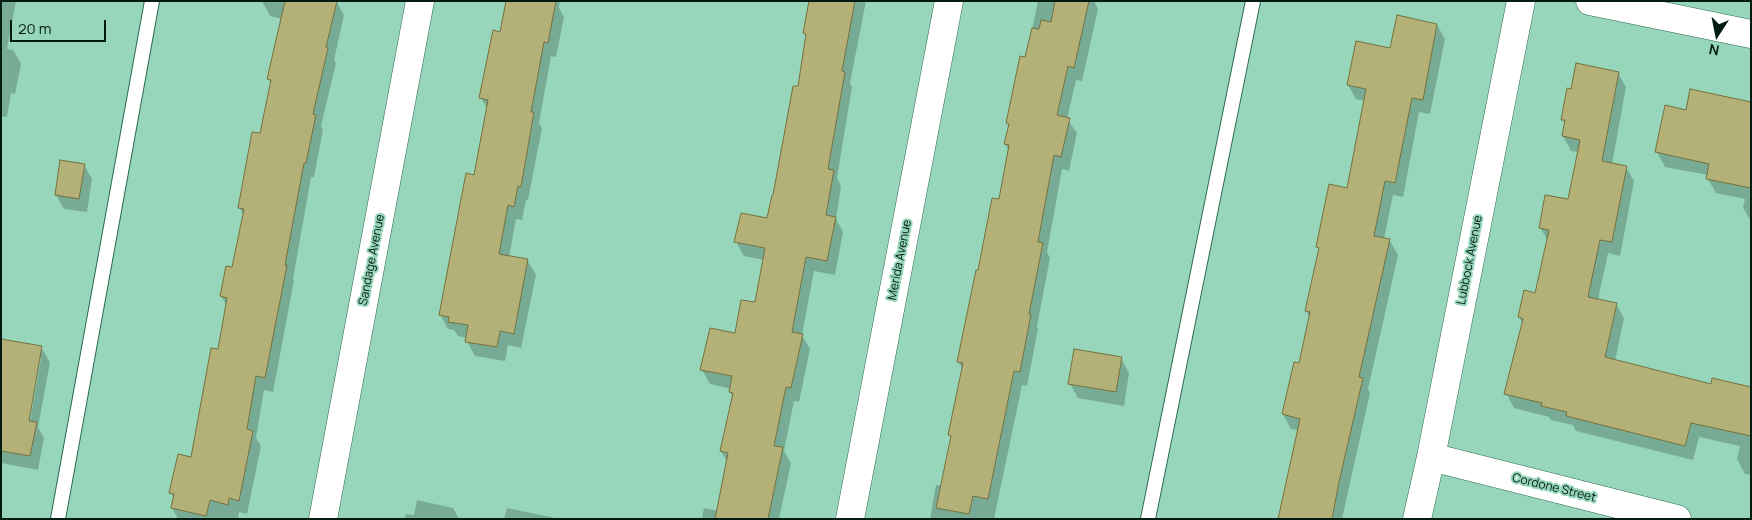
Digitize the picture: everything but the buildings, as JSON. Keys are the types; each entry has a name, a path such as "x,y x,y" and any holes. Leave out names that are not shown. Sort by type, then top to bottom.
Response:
{"street":[{"name":"Sandage Avenue","path":"323,519 420,1"},
{"name":"Merida Avenue","path":"850,519 949,1"},
{"name":"Lubbock Avenue","path":"1417,519 1431,458 1521,1"},
{"path":"1590,1 1751,34"},
{"name":"Cordone Street","path":"1431,458 1677,519"}],"lane":[{"path":"58,519 152,1"},
{"path":"1148,519 1252,1"}]}
